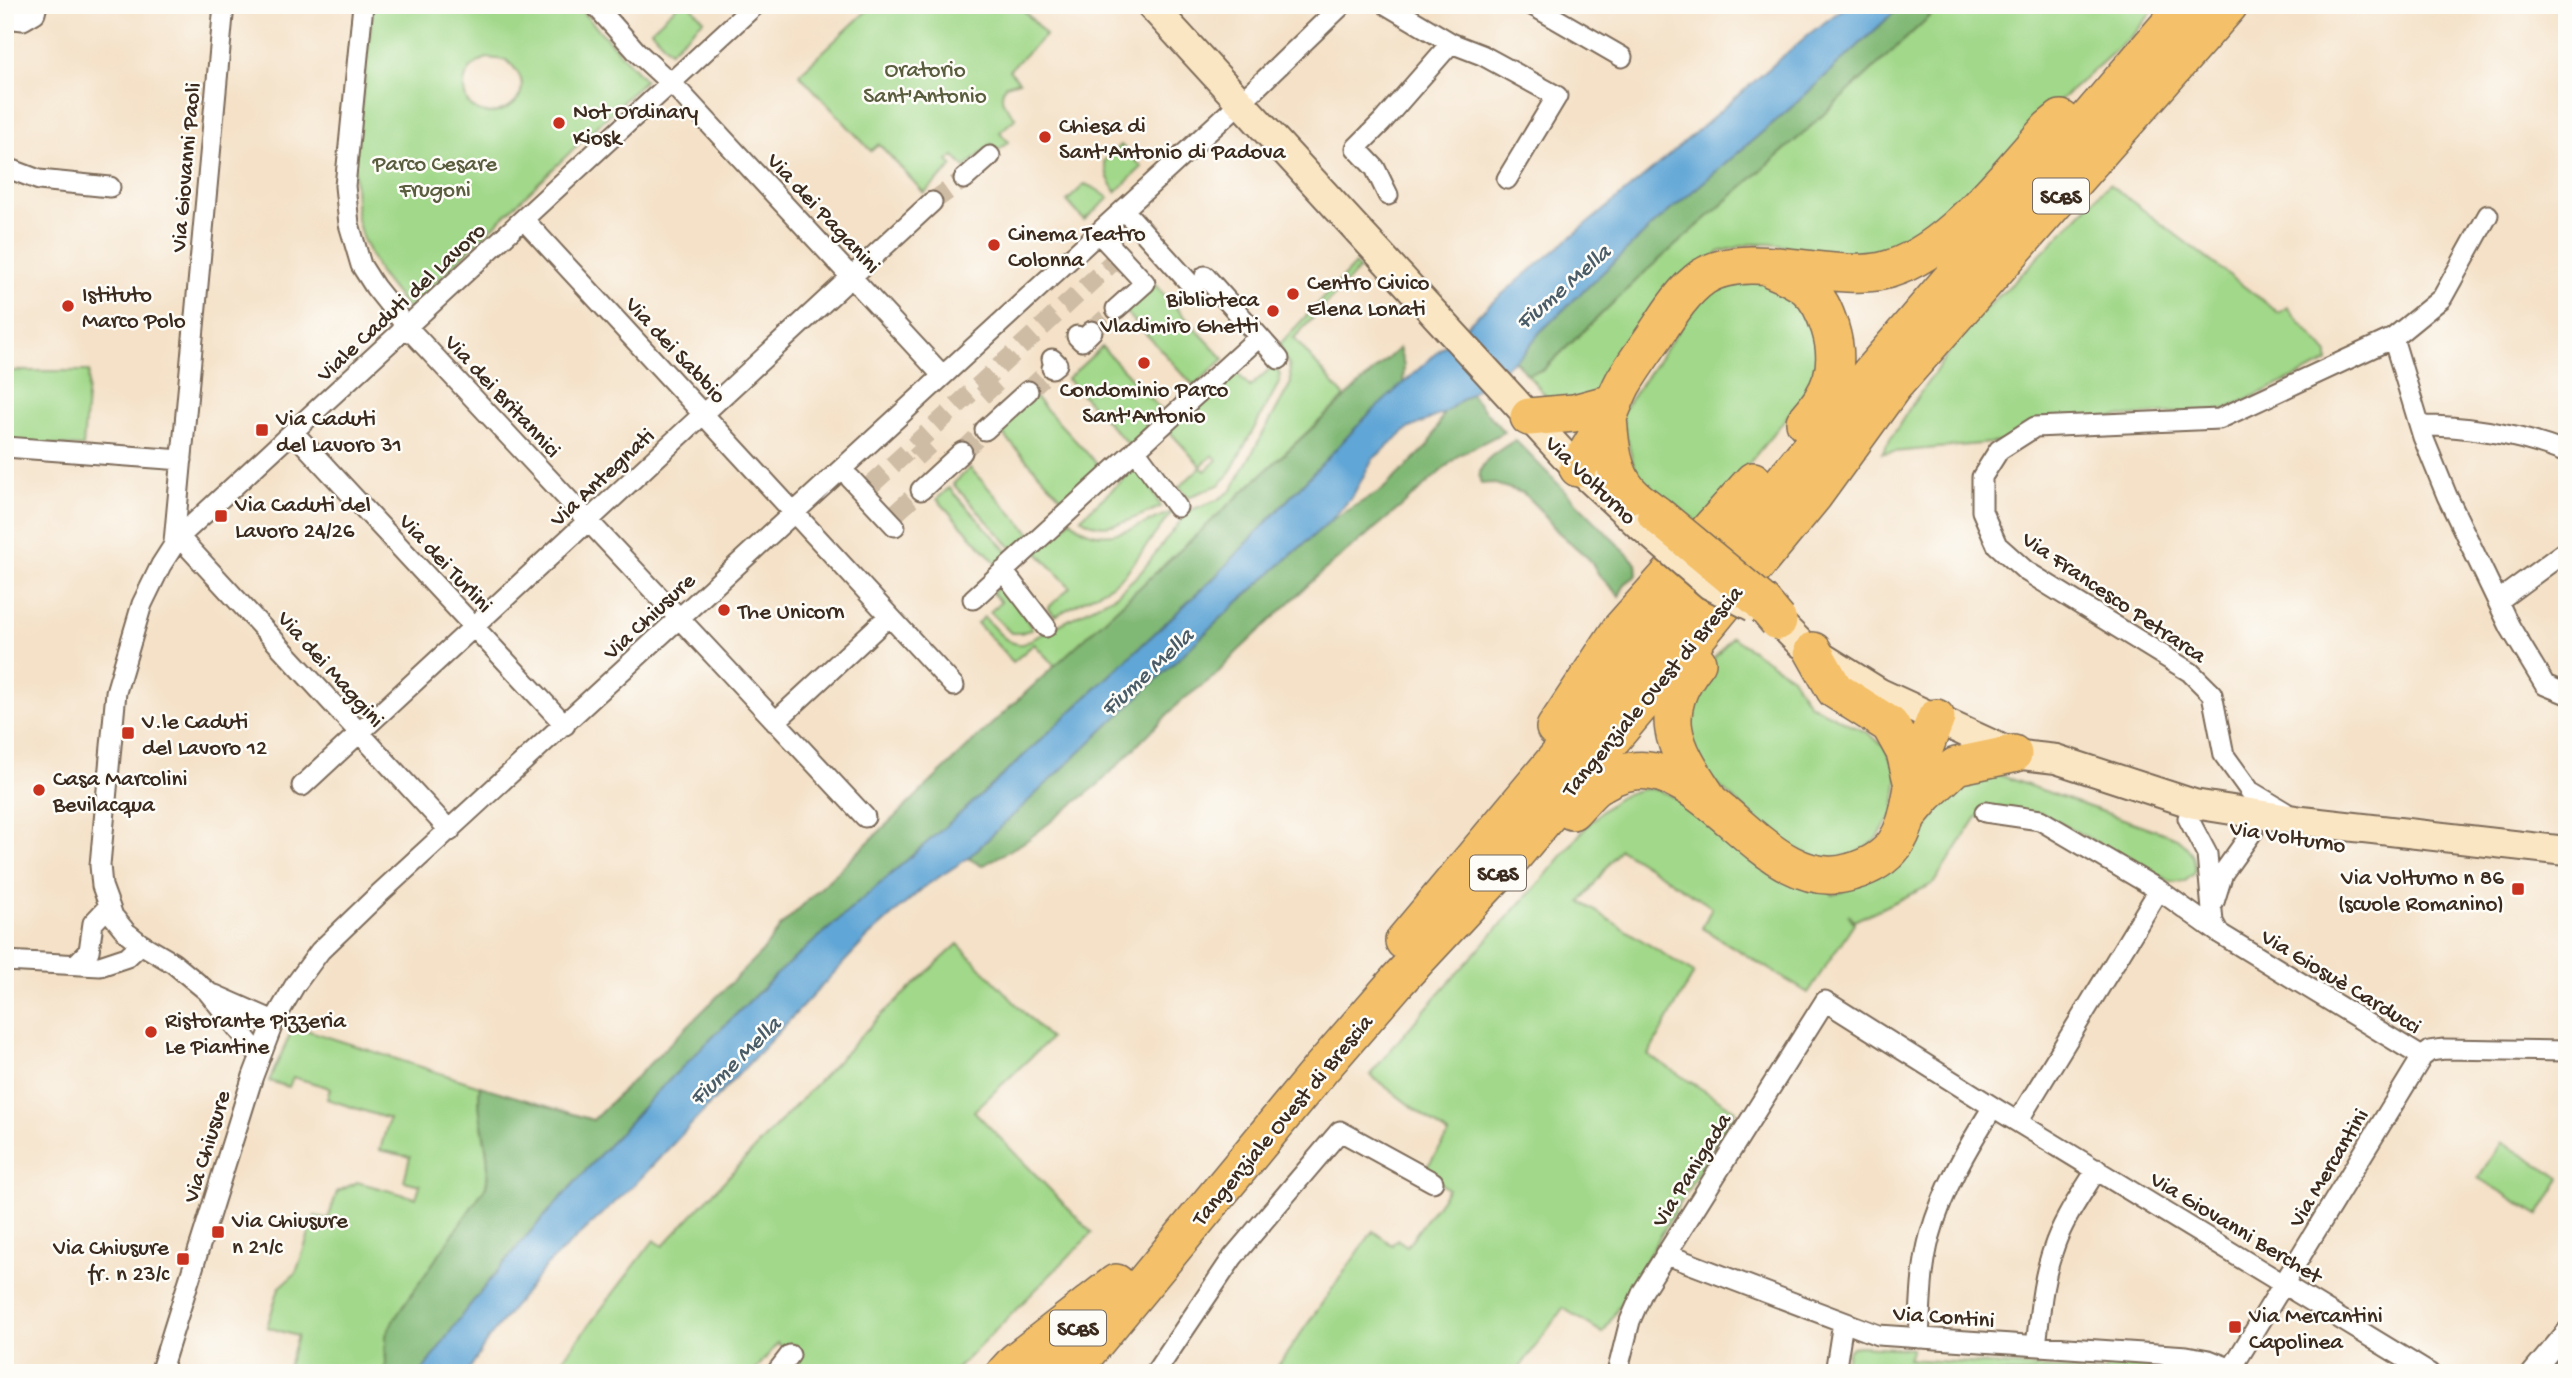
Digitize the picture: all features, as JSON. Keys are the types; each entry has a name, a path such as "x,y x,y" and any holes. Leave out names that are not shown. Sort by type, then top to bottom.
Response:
{"highway":[{"name":"Tangenziale Ovest di Brescia","path":"1070,1373 1123,1292 1496,829 1642,656 1874,369 2186,5"},
{"name":"Tangenziale Ovest di Brescia","path":"1041,1373 1123,1292 1398,980 1509,861 1814,495 1893,386 2229,5"},
{"path":"1572,462 1587,428 1610,403 1670,312 1689,289 1704,277 1724,268 1745,265 1860,274 1888,269 1922,255 1955,230 2050,128 2148,52"},
{"path":"1496,829 1563,716 1620,630 1810,417 1829,389 1837,360 1826,313 1805,287 1768,267"},
{"path":"1709,799 1679,751 1674,731 1676,693 1685,676 1813,519 1867,446 1893,386"},
{"path":"1527,415 1573,413 1610,403"},
{"path":"1610,403 1613,458 1618,472 1648,520 1762,602 1778,621"},
{"path":"1813,651 1835,690 1890,725 1905,751 1915,799"},
{"path":"1398,980 1461,929 1591,790 1602,783 1630,774 1656,773 1670,776 1709,799 1765,848 1796,869 1821,875 1844,875 1876,862 1889,852 1897,841 1915,799 1922,754 1944,722"},
{"path":"1915,799 1956,766 2017,755"},
{"path":"1005,1373 1016,1361 1123,1292"},
{"path":"1091,1373 1123,1292"}],"street":[{"path":"5,18 23,20 35,13 37,5"},
{"name":"Via Giovanni Paoli","path":"177,539 224,5"},
{"name":"Via dei Britannici","path":"363,5 345,186 349,224 361,265 407,327 864,817"},
{"name":"Via dei Paganini","path":"595,5 942,375"},
{"name":"Viale Caduti del Lavoro","path":"274,1021 208,991 141,944 119,924 108,907 100,865 116,692 142,604 177,539 755,5"},
{"name":"Via Volturno","path":"1151,5 1572,462 1648,520"},
{"name":"Via Chiusure","path":"160,1373 260,1056 274,1021 295,985 320,951 1342,5"},
{"path":"1387,5 1451,43 1482,55 1557,96 1507,179"},
{"path":"1532,5 1622,57"},
{"path":"1388,195 1375,167 1356,148 1451,43"},
{"path":"964,179 990,156"},
{"path":"5,167 39,180 110,187"},
{"name":"Via Antegnati","path":"302,786 932,201"},
{"name":"Via Francesco Petrarca","path":"2302,821 2261,800 2250,791 2224,755 2212,694 2190,672 2026,571 1997,545 1982,511 1982,477 1999,450 2035,427 2219,419 2393,338 2442,298 2488,215"},
{"path":"1131,218 1196,285 1259,337 1279,359"},
{"name":"Via dei Sabbio","path":"524,220 954,687"},
{"path":"1114,251 1145,282 1116,309"},
{"path":"973,598 1259,337"},
{"path":"2393,338 2447,496 2498,601 2545,685 2567,694"},
{"path":"985,430 1005,407 1028,391"},
{"path":"2421,426 2456,426 2536,442 2567,453"},
{"name":"Via dei Turlini","path":"293,432 565,724"},
{"path":"5,447 182,460"},
{"path":"1135,450 1177,507"},
{"path":"921,490 939,468 962,452"},
{"path":"862,485 893,519"},
{"name":"Via dei Maggini","path":"177,539 450,831"},
{"path":"2498,601 2567,550"},
{"path":"1003,571 1046,627"},
{"path":"775,722 889,616"},
{"name":"Via Volturno","path":"1778,621 1801,643 1880,693 2017,755 2050,777 2188,818 2253,831 2497,862 2567,866"},
{"name":"Via Volturno","path":"2017,755 2056,759 2194,804 2302,821 2567,851"},
{"name":"Via Giosuè Carducci","path":"1985,813 2040,820 2158,890 2219,933 2422,1057 2430,1051 2444,1049 2567,1051"},
{"path":"2188,818 2207,854 2211,909 2213,922 2219,933"},
{"path":"2211,909 2223,873 2253,831"},
{"path":"2018,1121 2158,890"},
{"path":"77,963 89,951 95,919 108,907"},
{"path":"5,961 77,963 90,966 109,964 127,957 141,944"},
{"name":"Viale Caduti del Lavoro","path":"208,991 260,1056"},
{"name":"Via Giovanni Berchet","path":"1825,1000 1993,1107 2429,1373"},
{"name":"Via Panigada","path":"1618,1373 1630,1321 1643,1291 1825,1000"},
{"name":"Via Mercantini","path":"2230,1371 2422,1057"},
{"path":"1919,1338 1923,1270 1936,1216 1966,1149 1993,1107"},
{"path":"1155,1373 1233,1257 1340,1130 1433,1182"},
{"path":"2036,1346 2042,1296 2053,1250 2065,1220 2096,1169"},
{"name":"Via Contini","path":"1665,1254 1878,1335 2187,1356 2209,1360 2230,1371"},
{"path":"1835,1373 1843,1322"},
{"path":"2532,1373 2567,1331"},
{"path":"776,1373 790,1355"}],"green space":[{"name":"Parco Cesare Frugoni","path":"373,5 576,5 645,80 408,309 379,273 362,237 357,219 354,168","holes":["487,58 506,60 519,75 522,90 516,101 505,109 491,113 478,111 468,102 464,85 468,72"]},
{"path":"678,5 690,5 704,20 670,51 651,30"},
{"name":"Oratorio Sant'Antonio","path":"873,5 1019,5 1046,35 1009,70 1019,81 1006,85 1002,95 1004,103 1016,118 1000,132 1008,142 998,151 991,144 965,168 954,156 948,161 953,166 924,193 879,144 871,151 799,74"},
{"path":"1902,5 1942,5 1797,139 1645,272 1543,370 1527,374 1514,360 1524,353 1540,332 1653,225 1793,106"},
{"path":"1942,5 2158,5 2135,33 2058,102 1963,205 1903,247 1874,255 1846,256 1771,244 1751,244 1719,252 1597,397 1551,402 1527,374 1543,370 1645,272 1797,139"},
{"path":"1121,145 1142,167 1116,192 1108,178 1104,161"},
{"path":"1085,184 1109,198 1084,220 1067,201"},
{"path":"2109,184 2279,313 2287,307 2328,354 2328,362 2226,409 2034,423 2002,442 1882,453 1909,409 1968,325 2017,279"},
{"path":"1355,264 1359,269 1294,338 1345,397 1055,666 1034,644 1013,662 977,623 984,617 1006,639 1023,644 1116,595 1141,572 1188,511 1217,500 1231,491 1291,383 1289,364 1276,348"},
{"path":"1741,279 1775,284 1806,312 1817,337 1817,363 1800,401 1693,532 1637,480 1621,413 1704,294"},
{"path":"1154,284 1224,359 1194,386 1125,311"},
{"path":"1102,347 1164,413 1129,445 1067,379"},
{"path":"1399,348 1404,366 1403,384 1364,419 1216,576 987,790 779,972 652,1097 524,1239 465,1311 421,1373 382,1373 386,1365 386,1335 393,1321 486,1186 488,1160 480,1111 480,1086 593,1120 762,952 781,926 981,734"},
{"path":"1275,364 1280,375 1279,383 1228,476 1219,485 1188,497 1179,487 1201,467 1205,471 1217,460 1213,455 1201,466 1168,430 1233,369 1250,387"},
{"path":"5,371 89,371 83,447 5,441"},
{"path":"1470,394 1504,432 1459,455 1321,573 1215,676 1181,701 1099,784 1026,841 982,866 968,858 1237,603 1331,520 1382,490 1429,445 1444,413"},
{"path":"1033,395 1099,466 1063,499 997,428"},
{"path":"1515,440 1636,563 1637,575 1625,584 1619,596 1599,575 1589,559 1557,531 1523,493 1492,483 1481,484 1480,476 1484,463"},
{"path":"1136,459 1161,507 1110,525 1100,526 1081,518 1127,476 1123,471"},
{"path":"970,468 1031,534 1014,550 953,484"},
{"path":"949,488 1010,554 998,565 937,499"},
{"path":"1172,512 1125,574 1110,586 1055,616 1048,608 1070,587 1037,552 1071,520 1094,534 1107,535"},
{"path":"1005,582 1032,629 1011,633 990,612 1001,602 992,593"},
{"path":"1732,637 1792,677 1809,704 1868,733 1884,746 1898,773 1894,813 1876,840 1853,855 1823,860 1786,846 1691,761 1687,690"},
{"path":"1988,774 2002,776 2177,838 2191,853 2195,873 2185,881 2173,883 2041,813 1977,817 1933,884 1854,921 1848,914 1854,923 1808,993 1702,928 1712,907 1620,849 1581,902 1694,973 1648,1055 1735,1110 1603,1333 1563,1308 1516,1373 1273,1373 1373,1231 1392,1245 1397,1239 1407,1246 1448,1189 1424,1171 1449,1135 1370,1075 1432,1001 1587,826 1608,806 1634,791 1660,791 1695,810 1740,850 1772,873 1790,882 1827,887 1833,895 1864,881 1905,854 1950,795 1972,780"},
{"path":"958,944 1050,1039 974,1111 1092,1233 953,1373 810,1373 778,1343 753,1373 557,1373 566,1355 654,1240 663,1246 879,1017"},
{"path":"294,1026 480,1086 480,1111 488,1173 486,1186 385,1346 386,1365 382,1373 286,1373 297,1336 267,1327 279,1288 296,1273 315,1216 328,1219 337,1192 357,1182 416,1198 420,1185 404,1181 410,1157 380,1150 389,1119 327,1099 330,1088 293,1077 289,1087 269,1081"},
{"path":"2501,1142 2561,1178 2539,1215 2478,1178"},
{"path":"1852,1347 1912,1349 1908,1359 2104,1372 2110,1363 2195,1373 1844,1373 1848,1352"}],"water":[{"name":"Fiume Mella","path":"1848,5 1902,5 1793,106 1653,225 1540,332 1524,353 1444,413 1408,429 1373,459 1352,497 1331,520 1237,603 968,858 924,887 866,939 636,1183 547,1265 489,1338 467,1373 421,1373 465,1311 524,1239 652,1097 779,972 987,790 1216,576 1364,419 1489,305 1653,169 1809,34"}],"tunnel":[{"path":"932,202 964,179"},
{"path":"871,485 1117,258"},
{"path":"1092,331 1116,309"},
{"path":"1028,391 1052,368"},
{"path":"983,382 1003,404"},
{"path":"962,452 985,430"},
{"path":"916,444 936,466"},
{"path":"897,512 921,490"}],"place":[{"name":"Not Ordinary Kiosk","path":"559,123"},
{"name":"Chiesa di Sant'Antonio di Padova","path":"1045,137"},
{"name":"Cinema Teatro Colonna","path":"994,245"},
{"name":"Centro Civico Elena Lonati","path":"1293,294"},
{"name":"Istituto Marco Polo","path":"68,306"},
{"name":"Biblioteca Vladimiro Ghetti","path":"1273,311"},
{"name":"Condominio Parco Sant'Antonio","path":"1144,363"},
{"name":"Via Caduti del Lavoro 31","path":"262,430"},
{"name":"Via Caduti del Lavoro 24/26","path":"221,516"},
{"name":"The Unicorn","path":"724,610"},
{"name":"V.le Caduti del Lavoro 12","path":"128,733"},
{"name":"Casa Marcolini Bevilacqua","path":"39,790"},
{"name":"Via Volturno n 86 (scuole Romanino)","path":"2518,889"},
{"name":"Ristorante Pizzeria Le Piantine","path":"151,1032"},
{"name":"Via Chiusure n 21/c","path":"218,1232"},
{"name":"Via Chiusure fr. n 23/c","path":"183,1259"},
{"name":"Via Mercantini Capolinea","path":"2235,1327"}]}
